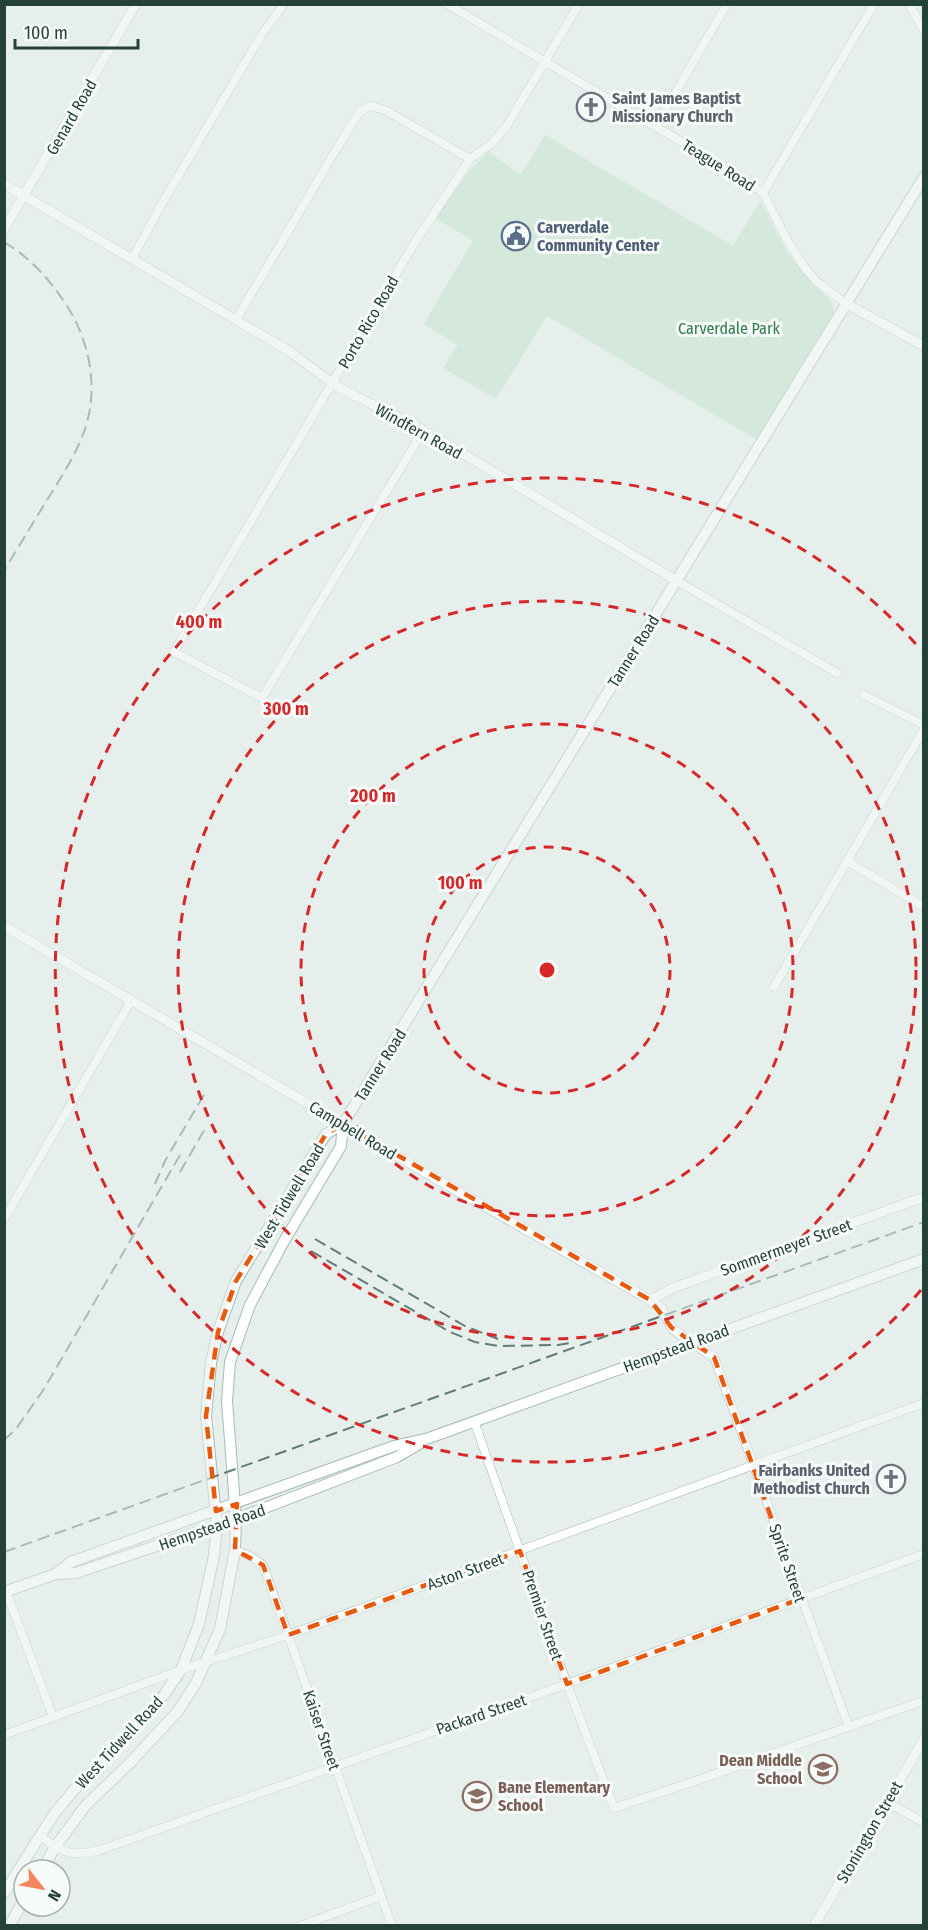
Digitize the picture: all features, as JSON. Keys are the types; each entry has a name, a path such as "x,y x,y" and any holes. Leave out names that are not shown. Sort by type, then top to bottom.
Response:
{"main road":[{"name":"Tanner Road","path":"343,1124 924,177"},
{"name":"West Tidwell Road","path":"4,1893 54,1814 74,1790 157,1705 182,1670 200,1624 214,1556 217,1526 207,1431 207,1393 211,1363 219,1332 237,1281 265,1234 326,1134 343,1124"},
{"name":"West Tidwell Road","path":"49,1858 86,1805 130,1763 178,1711 196,1683 220,1629 235,1550 236,1519 227,1401 230,1362 250,1305 283,1243 341,1146 343,1124"},
{"path":"265,1234 283,1243"},
{"name":"Hempstead Road","path":"56,1574 71,1562 394,1446 429,1438 924,1259"},
{"name":"Hempstead Road","path":"5,1591 56,1574 76,1573 217,1526 397,1457 429,1438"},
{"path":"355,1460 359,1472"},
{"path":"110,1548 114,1560"},
{"path":"116,1749 130,1763"}],"street":[{"name":"Genard Road","path":"4,229 136,4"},
{"path":"132,259 262,34 284,4"},
{"name":"Teague Road","path":"447,4 656,126 763,193 788,240 816,281 845,303 924,346"},
{"name":"Porto Rico Road","path":"423,431 262,698 174,652 410,251 470,159 492,143 506,128 579,4"},
{"path":"656,126 727,4"},
{"path":"763,193 874,4"},
{"path":"909,4 924,31"},
{"path":"236,320 360,111 371,106 378,107 470,159"},
{"name":"Windfern Road","path":"4,184 289,351 332,383 413,424 837,673"},
{"path":"864,695 924,725"},
{"path":"774,987 924,729"},
{"path":"847,861 924,907"},
{"name":"Campbell Road","path":"4,926 650,1300 661,1308 672,1328 691,1343"},
{"path":"4,1219 131,1001"},
{"name":"Sommermeyer Street","path":"650,1300 673,1288 924,1197"},
{"name":"Sprite Street","path":"691,1343 714,1357 800,1599 848,1725"},
{"name":"Aston Street","path":"4,1735 207,1661 288,1635 924,1403"},
{"name":"Premier Street","path":"474,1421 567,1684 614,1808 688,1785 848,1725"},
{"name":"Kaiser Street","path":"235,1550 263,1565 392,1926"},
{"name":"Packard Street","path":"40,1836 67,1853 82,1855 100,1850 924,1554"},
{"path":"5,1591 53,1717"},
{"path":"848,1725 924,1701"},
{"name":"Stonington Street","path":"814,1926 924,1739"},
{"path":"887,1802 924,1823"},
{"path":"300,1926 381,1896"}],"highlighted area":[{"path":"343,1124 650,1300 672,1328 714,1357 800,1599 567,1684 520,1551 288,1635 263,1565 235,1550 237,1504 216,1511 206,1416 218,1332 236,1281 326,1134"}],"green space":[{"name":"Carverdale Park","path":"545,135 733,246 760,201 788,254 831,302 834,311 832,315 757,440 547,316 496,399 443,368 458,345 424,324 473,240 436,219 436,216 468,172 488,152 521,175"}],"railway":[{"path":"4,242 40,271 67,306 83,340 89,361 91,381 91,400 84,433 59,480 4,571"},
{"path":"155,1184 165,1161 205,1093"},
{"path":"180,1172 206,1127"},
{"path":"4,1440 16,1429 44,1389 180,1155"},
{"path":"4,1552 924,1222"},
{"path":"315,1239 465,1326 498,1339"},
{"path":"311,1251 450,1332 475,1342 499,1346 571,1343"}],"place":[{"name":"Saint James Baptist Missionary Church","path":"591,107"},
{"name":"Carverdale Community Center","path":"516,236"},
{"name":"Fairbanks United Methodist Church","path":"891,1479"},
{"name":"Dean Middle School","path":"823,1769"},
{"name":"Bane Elementary School","path":"477,1796"}]}
